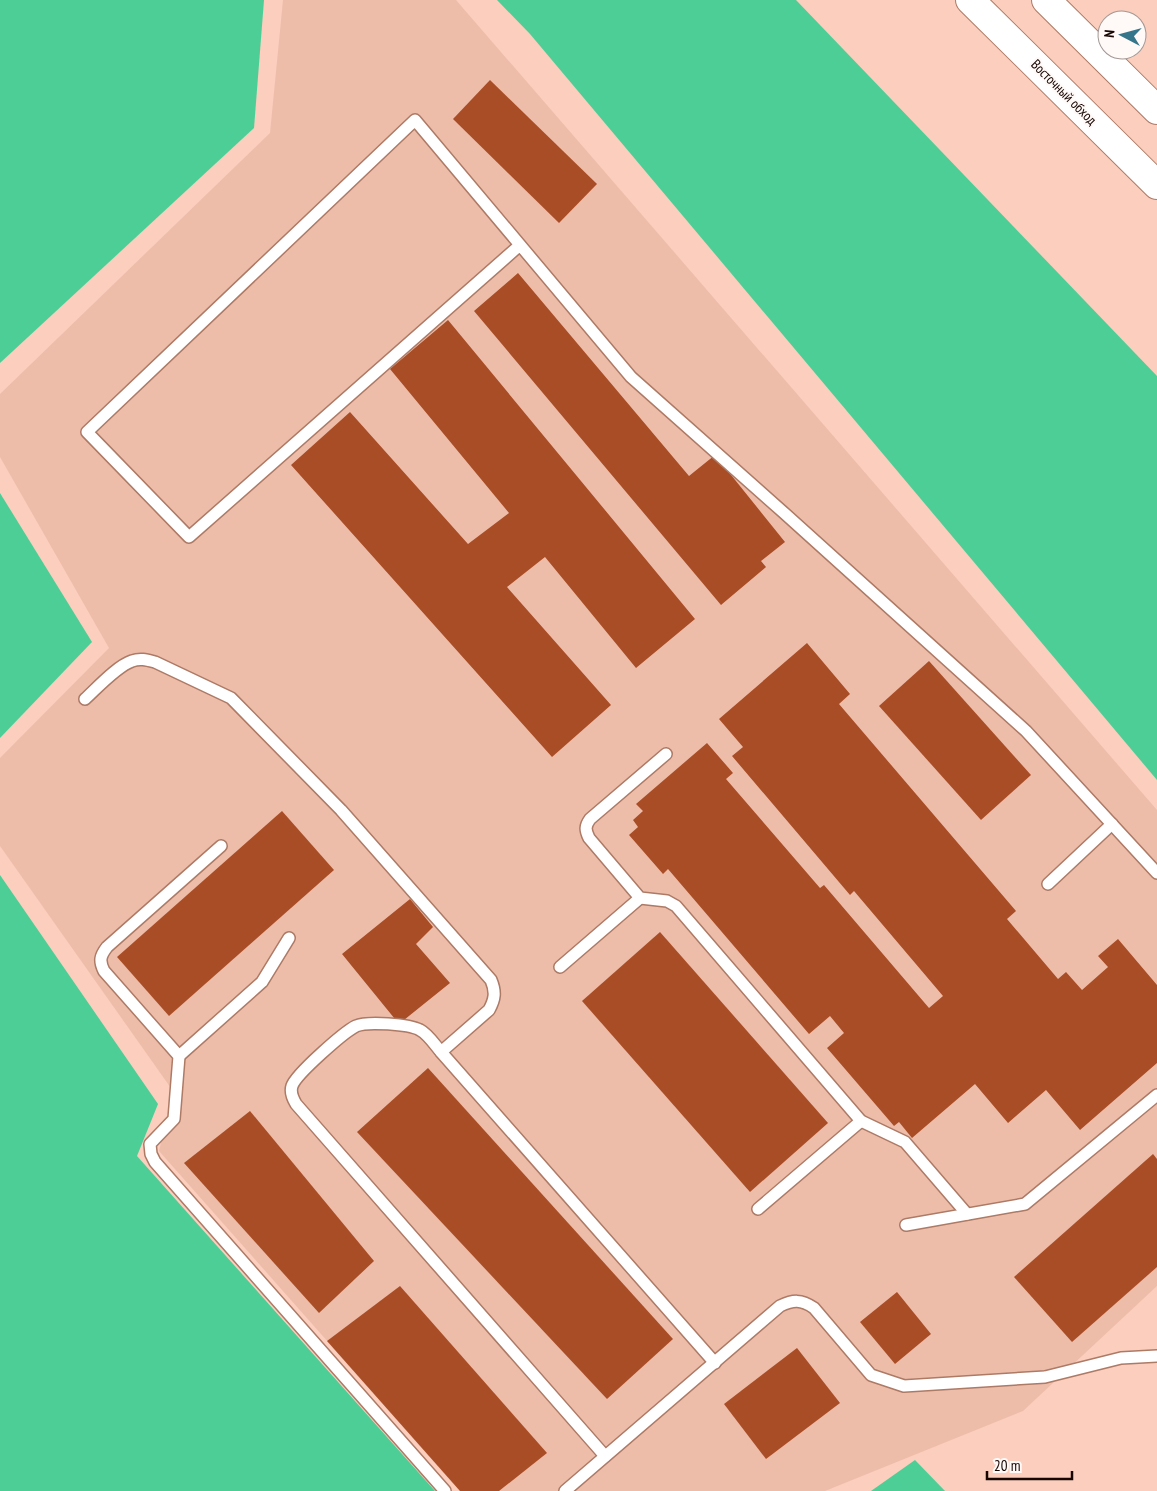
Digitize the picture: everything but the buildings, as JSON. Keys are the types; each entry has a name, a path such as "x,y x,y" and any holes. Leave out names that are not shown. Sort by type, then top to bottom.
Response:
{"highway":[{"name":"Восточный обход","path":"970,0 1152,181"},
{"path":"1046,0 1157,110"}],"lane":[{"path":"520,245 189,537 86,432 415,120 520,245 630,377 784,512 1026,732 1157,873"},
{"path":"85,699 121,667 131,661 144,660 155,662 231,698 341,810 492,980 495,990 494,1002 489,1010 441,1052"},
{"path":"640,898 589,838 586,832 586,825 590,819 666,754"},
{"path":"1048,884 1112,824"},
{"path":"179,1056 104,971 100,963 100,955 222,846"},
{"path":"560,966 640,898 667,900 684,913 861,1121 905,1142 967,1214"},
{"path":"289,938 262,982 179,1056 174,1119 150,1144 150,1154 155,1162 445,1491"},
{"path":"605,1456 296,1104 292,1095 292,1087 299,1074 348,1031 357,1025 372,1024 402,1026 422,1030 714,1362"},
{"path":"906,1225 1025,1204 1157,1095"},
{"path":"758,1209 861,1121"},
{"path":"565,1491 780,1306 792,1300 805,1301 814,1308 871,1375 904,1386 1045,1376 1120,1358 1157,1356"}],"shaded area":[{"path":"283,0 456,0 1157,810 1157,1286 1023,1411 825,1491 460,1491 159,1151 173,1091 0,846 0,758 109,648 0,457 0,394 270,133"}],"green space":[{"path":"0,0 264,0 254,128 0,363"},
{"path":"497,0 796,0 1157,376 1157,780 530,34"},
{"path":"0,493 92,642 0,738"},
{"path":"0,875 158,1104 137,1156 435,1491 0,1491"},
{"path":"915,1460 945,1491 871,1491"}]}
